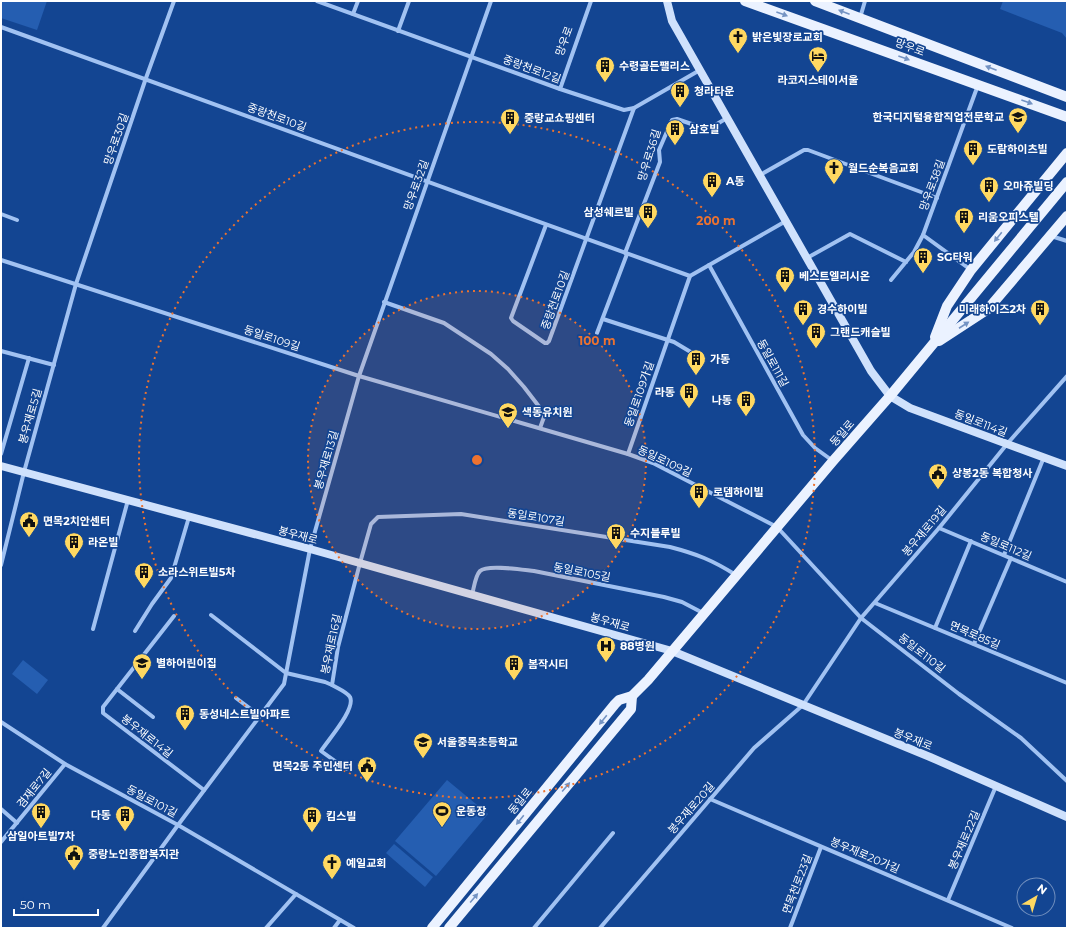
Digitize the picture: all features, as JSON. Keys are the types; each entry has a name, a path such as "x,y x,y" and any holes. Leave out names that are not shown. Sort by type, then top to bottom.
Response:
{"main road":[{"name":"망우로","path":"745,1 1067,116"},
{"name":"망우로","path":"815,1 1067,97"},
{"path":"931,346 947,306 971,270 1067,153"},
{"name":"동일로","path":"432,928 615,704 619,700 632,696 648,680 703,613 890,396 1067,182"},
{"path":"931,346 988,309 1067,216"},
{"name":"동일로","path":"449,928 631,709 632,696"}],"street":[{"name":"망우로30길","path":"76,284 146,78 174,1"},
{"name":"중랑천로12길","path":"317,1 622,110 634,108"},
{"path":"353,14 358,1"},
{"path":"398,31 409,1"},
{"name":"망우로32길","path":"359,376 426,182 491,1"},
{"name":"망우로","path":"560,89 591,1"},
{"path":"667,1 672,20 759,175 871,371 890,396"},
{"path":"859,18 866,1"},
{"name":"중랑천로10길","path":"1,27 146,78 426,182 690,276"},
{"path":"634,108 700,70"},
{"name":"망우로38길","path":"891,280 916,250 923,235 978,84"},
{"name":"중랑천로10길","path":"546,225 511,318 513,321 545,343 549,341 634,108"},
{"name":"망우로36길","path":"626,253 660,162 660,150 672,120 677,119 706,129 727,118"},
{"path":"759,175 804,150 808,150 937,198"},
{"path":"1,214 17,220"},
{"path":"690,276 786,221"},
{"path":"807,258 850,234 906,262"},
{"path":"923,235 971,270"},
{"path":"1051,236 1067,241"},
{"path":"597,333 626,253"},
{"name":"동일로109길","path":"1,260 359,376 628,454 653,463 777,527"},
{"name":"동일로111길","path":"709,265 803,435 815,448 833,461"},
{"name":"동일로109가길","path":"628,454 690,276"},
{"name":"봉우재로5길","path":"1,565 24,472 76,284"},
{"path":"384,302 444,323 498,360 524,387 544,413 540,428"},
{"path":"603,319 678,344 699,357"},
{"path":"1,351 54,365"},
{"path":"1,454 29,358"},
{"name":"봉우재로13길","path":"310,549 359,376"},
{"name":"봉우재로19길","path":"803,705 861,618 939,528 1007,444 1067,376"},
{"name":"동일로114길","path":"890,396 910,408 992,437 1067,466"},
{"path":"1004,555 1044,457"},
{"name":"봉우재로","path":"1,466 310,549 672,651 1067,817"},
{"path":"93,630 128,500"},
{"name":"동일로107길","path":"360,563 372,524 378,517 453,514 670,547 717,563 736,575"},
{"path":"135,631 171,578 189,516"},
{"name":"동일로110길","path":"777,527 861,618 959,694 1021,738 1067,781"},
{"name":"동일로112길","path":"939,528 1067,582"},
{"path":"935,628 972,542"},
{"path":"103,928 284,684 310,549"},
{"path":"974,644 1011,558"},
{"name":"봉우재로16길","path":"346,770 321,750 350,710 351,701 349,696 332,685 338,647 360,563"},
{"name":"동일로105길","path":"472,595 478,573 481,570 487,568 512,569 534,571 664,597 682,602 703,613"},
{"name":"면목로85길","path":"875,603 1067,683"},
{"path":"210,615 286,673 332,685"},
{"name":"봉우재로14길","path":"174,616 103,707 103,713 204,790"},
{"name":"봉우재로14길","path":"117,689 153,717"},
{"path":"236,698 260,716"},
{"name":"봉우재로20길","path":"600,928 754,748 803,705"},
{"name":"동일로101길","path":"1,722 65,764 178,825 354,928"},
{"name":"겸재로7길","path":"1,842 65,764"},
{"name":"봉우재로22길","path":"948,900 996,786"},
{"name":"봉우재로20가길","path":"710,799 1012,928"},
{"path":"1,809 17,822"},
{"path":"534,928 614,833"},
{"name":"면목천로23길","path":"790,928 821,846"},
{"path":"266,928 296,894"},
{"path":"334,928 340,920"}],"shaded area":[{"path":"1,1 47,1 37,30 1,18"},
{"path":"1003,1 1067,1 1067,39 1062,33 1000,9"},
{"path":"23,660 48,680 37,694 12,674"},
{"name":"운동장","path":"447,780 488,814 436,876 395,841"},
{"path":"394,844 433,877 425,887 386,853"}],"place":[{"name":"밝은빛장로교회","path":"738,54"},
{"name":"라코지스테이서울","path":"818,73"},
{"name":"수령골든팰리스","path":"605,83"},
{"name":"청라타운","path":"680,108"},
{"name":"한국디지털융합직업전문학교","path":"1018,134"},
{"name":"중랑교쇼핑센터","path":"510,135"},
{"name":"삼호빌","path":"675,146"},
{"name":"도람하이츠빌","path":"973,166"},
{"name":"월드순복음교회","path":"834,185"},
{"name":"A동","path":"712,198"},
{"name":"오마쥬빌딩","path":"989,203"},
{"name":"삼성쉐르빌","path":"648,229"},
{"name":"리움오피스텔","path":"964,234"},
{"name":"SG타워","path":"923,274"},
{"name":"베스트엘리시온","path":"785,293"},
{"name":"경수하이빌","path":"803,326"},
{"name":"미래하이즈2차","path":"1040,326"},
{"name":"그랜드캐슬빌","path":"816,349"},
{"name":"가동","path":"696,376"},
{"name":"라동","path":"689,409"},
{"name":"나동","path":"746,417"},
{"name":"색동유치원","path":"508,429"},
{"name":"상봉2동 복합청사","path":"938,490"},
{"name":"로뎀하이빌","path":"699,509"},
{"name":"면목2치안센터","path":"29,538"},
{"name":"수지블루빌","path":"616,550"},
{"name":"라온빌","path":"74,559"},
{"name":"소라스위트빌5차","path":"144,589"},
{"name":"88병원","path":"606,663"},
{"name":"별하어린이집","path":"142,680"},
{"name":"봄작시티","path":"514,681"},
{"name":"동성네스트빌아파트","path":"185,731"},
{"name":"서울중목초등학교","path":"423,759"},
{"name":"면목2동 주민센터","path":"367,783"},
{"name":"운동장","path":"442,828"},
{"name":"삼일아트빌7차","path":"41,829"},
{"name":"다동","path":"125,832"},
{"name":"킴스빌","path":"312,833"},
{"name":"중랑노인종합복지관","path":"74,871"},
{"name":"예일교회","path":"332,880"}]}
